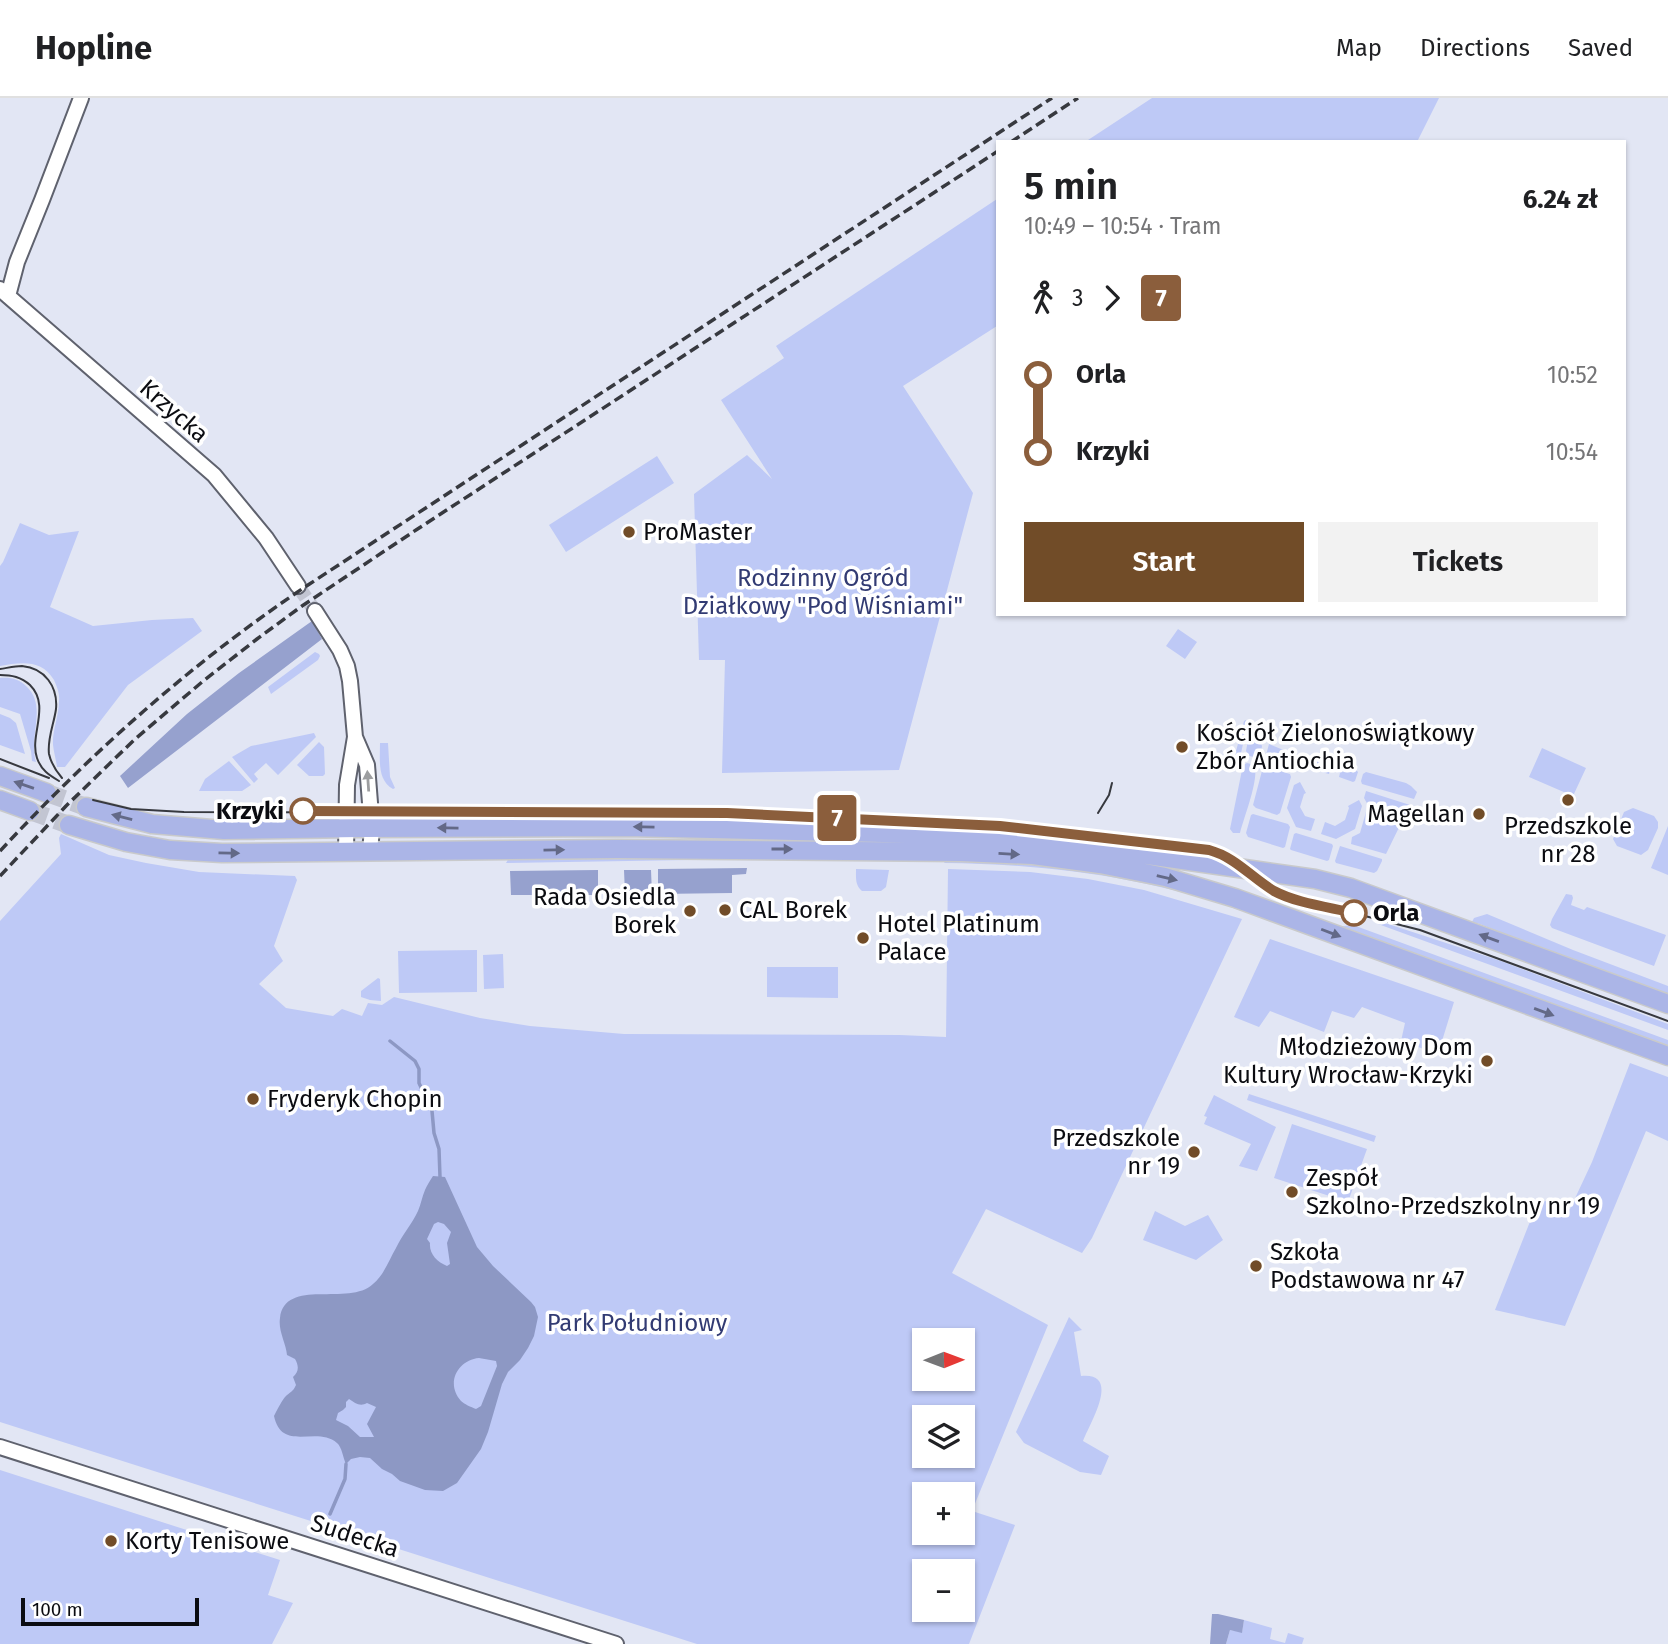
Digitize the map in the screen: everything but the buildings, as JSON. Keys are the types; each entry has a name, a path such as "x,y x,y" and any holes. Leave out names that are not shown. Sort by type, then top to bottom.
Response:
{"main road":[{"path":"0,776 47,793"},
{"path":"0,800 30,811"},
{"path":"86,807 159,825 224,830 627,827 1037,839 1315,879 1350,888 1668,1004"},
{"path":"69,825 126,842 170,850 222,853 617,849 961,852 1033,855 1100,864 1165,877 1235,898 1668,1056"}],"street":[{"path":"4,293 43,200 81,98"},
{"name":"Krzycka","path":"4,293 214,475 266,538 298,586"},
{"path":"316,611 347,666 352,695 355,737 347,785 346,853"},
{"path":"355,737 367,765 372,828 370,852"},
{"name":"Sudecka","path":"0,1447 616,1644"}],"green space":[{"path":"1152,98 1439,98 1418,140 1088,140"},
{"name":"Rodzinny Ogród Działkowy \"Pod Wiśniami\"","path":"996,200 996,327 903,386 973,493 899,770 722,773 725,660 699,660 694,494 747,455 772,479 721,400 784,358 776,346"},
{"name":"ProMaster","path":"657,456 674,483 566,552 549,525"},
{"path":"20,523 49,535 79,531 50,607 93,626 193,618 202,631 128,685 65,767 57,767 53,745 59,698 54,680 37,665 23,663 0,666 0,566"},
{"path":"1178,629 1197,642 1185,659 1166,646"},
{"path":"315,652 320,656 318,660 271,694 268,687"},
{"path":"0,678 11,678 26,686 36,703 36,762 32,761 20,714 0,707"},
{"path":"0,714 16,723 25,754 0,745"},
{"path":"1246,720 1248,721 1238,767 1227,772 1224,761 1235,755"},
{"path":"1253,728 1262,746 1260,758 1249,756 1246,751 1250,729"},
{"path":"314,733 316,737 278,775 266,763 254,774 258,779 254,783 232,757 251,746"},
{"path":"319,742 324,747 325,774 309,776 297,765"},
{"path":"380,743 388,743 393,789 382,775"},
{"path":"1269,744 1309,757 1306,771 1267,761 1265,759"},
{"path":"1542,748 1586,768 1573,796 1529,777"},
{"path":"1318,759 1356,770 1358,772 1355,781 1339,777 1340,773 1330,770 1329,774 1314,770"},
{"path":"229,761 251,785 242,791 199,791 205,779"},
{"path":"1243,765 1255,765 1253,789 1240,833 1233,833 1230,829"},
{"path":"1263,767 1290,774 1291,777 1280,813 1277,815 1253,805"},
{"path":"1366,772 1406,783 1417,792 1414,799 1362,784 1363,774"},
{"path":"1300,782 1306,793 1300,807 1305,816 1315,819 1311,831 1296,827 1287,808 1294,785"},
{"path":"1366,791 1410,805 1386,854 1351,844 1352,837 1360,833 1368,805 1364,798"},
{"path":"1359,800 1362,806 1355,829 1336,839 1321,834 1325,822 1335,826 1345,820 1348,806"},
{"path":"1633,808 1654,816 1658,822 1648,850 1641,855 1617,846 1613,839 1624,812"},
{"path":"1253,814 1288,824 1290,827 1285,847 1248,837 1246,833"},
{"path":"1668,826 1668,875 1651,868"},
{"path":"1296,833 1332,844 1329,860 1291,850"},
{"name":"Park Południowy","path":"61,834 109,855 146,863 199,872 295,876 297,880 274,946 283,961 259,984 286,1008 333,1016 342,1009 362,1016 368,1003 382,1005 394,997 480,1018 530,1026 624,1034 946,1037 948,869 1030,872 1088,879 1144,890 1242,919 1092,1238 1082,1253 986,1209 952,1273 1048,1325 975,1504 975,1482 912,1482 912,1545 975,1545 975,1512 1015,1525 969,1644 697,1644 0,1422 0,921 61,854"},
{"path":"1340,846 1382,859 1377,871 1374,873 1336,863"},
{"path":"744,856 747,859 506,863 509,858"},
{"path":"947,859 1049,866 1125,876 1243,909 1242,911 1170,889 1133,881 1020,866 944,863"},
{"path":"856,869 889,870 886,887 881,891 862,891 857,884"},
{"path":"1566,894 1572,895 1571,905 1584,910 1587,907 1666,935 1654,966 1552,928 1552,919"},
{"path":"1487,914 1668,986 1668,995 1472,922 1474,918"},
{"path":"1379,921 1501,961 1668,1024 1668,1030 1378,924"},
{"path":"1353,925 1668,1040 1668,1048 1337,927"},
{"path":"1270,939 1454,1002 1438,1054 1401,1041 1405,1023 1362,1007 1354,1018 1332,1011 1324,1032 1270,1011 1259,1027 1234,1017"},
{"path":"477,950 477,992 399,993 398,951"},
{"path":"503,954 504,988 484,989 483,955"},
{"path":"767,967 838,967 838,998 767,997"},
{"path":"378,978 381,1001 361,997 361,991"},
{"path":"1630,1063 1668,1077 1668,1141 1646,1131 1565,1326 1495,1310 1539,1199 1570,1209 1592,1162"},
{"path":"1249,1094 1376,1136 1374,1142 1247,1100"},
{"path":"1214,1095 1276,1127 1257,1171 1239,1166 1251,1144 1204,1124 1207,1117 1204,1116"},
{"path":"1292,1124 1367,1149 1348,1202 1274,1178"},
{"path":"1155,1211 1185,1226 1208,1215 1223,1240 1196,1260 1143,1240"},
{"path":"1069,1317 1082,1330 1074,1332 1081,1376 1093,1377 1100,1382 1100,1400 1083,1441 1109,1456 1101,1475 1080,1472 1024,1443 1016,1432"},
{"name":"Korty Tenisowe","path":"0,1470 280,1560 268,1595 293,1603 272,1644 0,1644"},
{"path":"1244,1620 1272,1628 1270,1639 1285,1643 1288,1633 1304,1638 1302,1644 1226,1644 1230,1630 1242,1632"}],"shaded area":[{"path":"312,621 322,639 128,788 120,776 187,714"},
{"path":"747,868 746,874 732,875 732,893 658,894 658,869"},
{"path":"598,870 598,895 511,895 510,871"},
{"path":"624,870 651,870 652,894 625,894"},
{"path":"433,1176 445,1177 477,1247 531,1302 538,1317 528,1348 508,1372 502,1384 481,1449 457,1483 443,1491 425,1490 400,1481 370,1458 351,1459 346,1464 337,1443 320,1436 292,1436 284,1433 278,1427 274,1416 284,1399 293,1391 296,1385 293,1377 298,1369 295,1359 287,1355 281,1332 280,1318 284,1306 305,1295 349,1293 373,1284 416,1216","holes":["438,1222 451,1232 447,1243 450,1264 447,1266 434,1257 427,1239 434,1224","479,1358 496,1361 497,1366 481,1406 476,1409 461,1401 454,1387 456,1374 465,1363","349,1399 358,1404 367,1403 376,1407 367,1424 374,1437 360,1437 336,1420 338,1413 346,1407"]},
{"path":"1212,1614 1244,1620 1242,1633 1230,1630 1226,1644 1210,1644"}],"waterway":[{"path":"390,1041 415,1061 419,1069 419,1083 432,1111 439,1149 440,1177"},
{"path":"330,1514 345,1479 346,1464"}],"tunnel":[{"path":"298,586 315,611"},
{"path":"47,793 86,807"},
{"path":"30,811 69,825"}],"tram line":[{"path":"0,669 19,666 37,670 52,686 56,709 49,754 62,778"},
{"path":"0,675 23,680 36,693 39,702 35,740 37,758 43,769 59,781"},
{"path":"0,759 49,778"},
{"path":"1098,813 1109,795 1112,783"},
{"path":"93,800 131,809 184,812 727,813 1000,826 1200,848 1228,857 1286,896 1420,930 1668,1021"},
{"name":"7","path":"303,811 681,812 1028,828 1209,850 1233,860 1281,894 1354,913"}],"railway":[{"path":"0,851 71,778 146,709 266,614 1052,98"},
{"path":"1014,140 1078,98"},
{"path":"0,876 66,806 134,740 202,682 302,606 996,152"}],"place":[{"name":"ProMaster","path":"629,532"},
{"name":"Kościół Zielonoświątkowy Zbór Antiochia","path":"1182,747"},
{"name":"Przedszkole nr 28","path":"1568,800"},
{"name":"Krzyki","path":"303,811"},
{"name":"Magellan","path":"1479,814"},
{"name":"CAL Borek","path":"725,910"},
{"name":"Rada Osiedla Borek","path":"690,911"},
{"name":"Orla","path":"1354,913"},
{"name":"Hotel Platinum Palace","path":"863,938"},
{"name":"Młodzieżowy Dom Kultury Wrocław-Krzyki","path":"1487,1061"},
{"name":"Fryderyk Chopin","path":"253,1099"},
{"name":"Przedszkole nr 19","path":"1194,1152"},
{"name":"Zespół Szkolno-Przedszkolny nr 19","path":"1292,1192"},
{"name":"Szkoła Podstawowa nr 47","path":"1256,1266"},
{"name":"Korty Tenisowe","path":"111,1541"}]}
